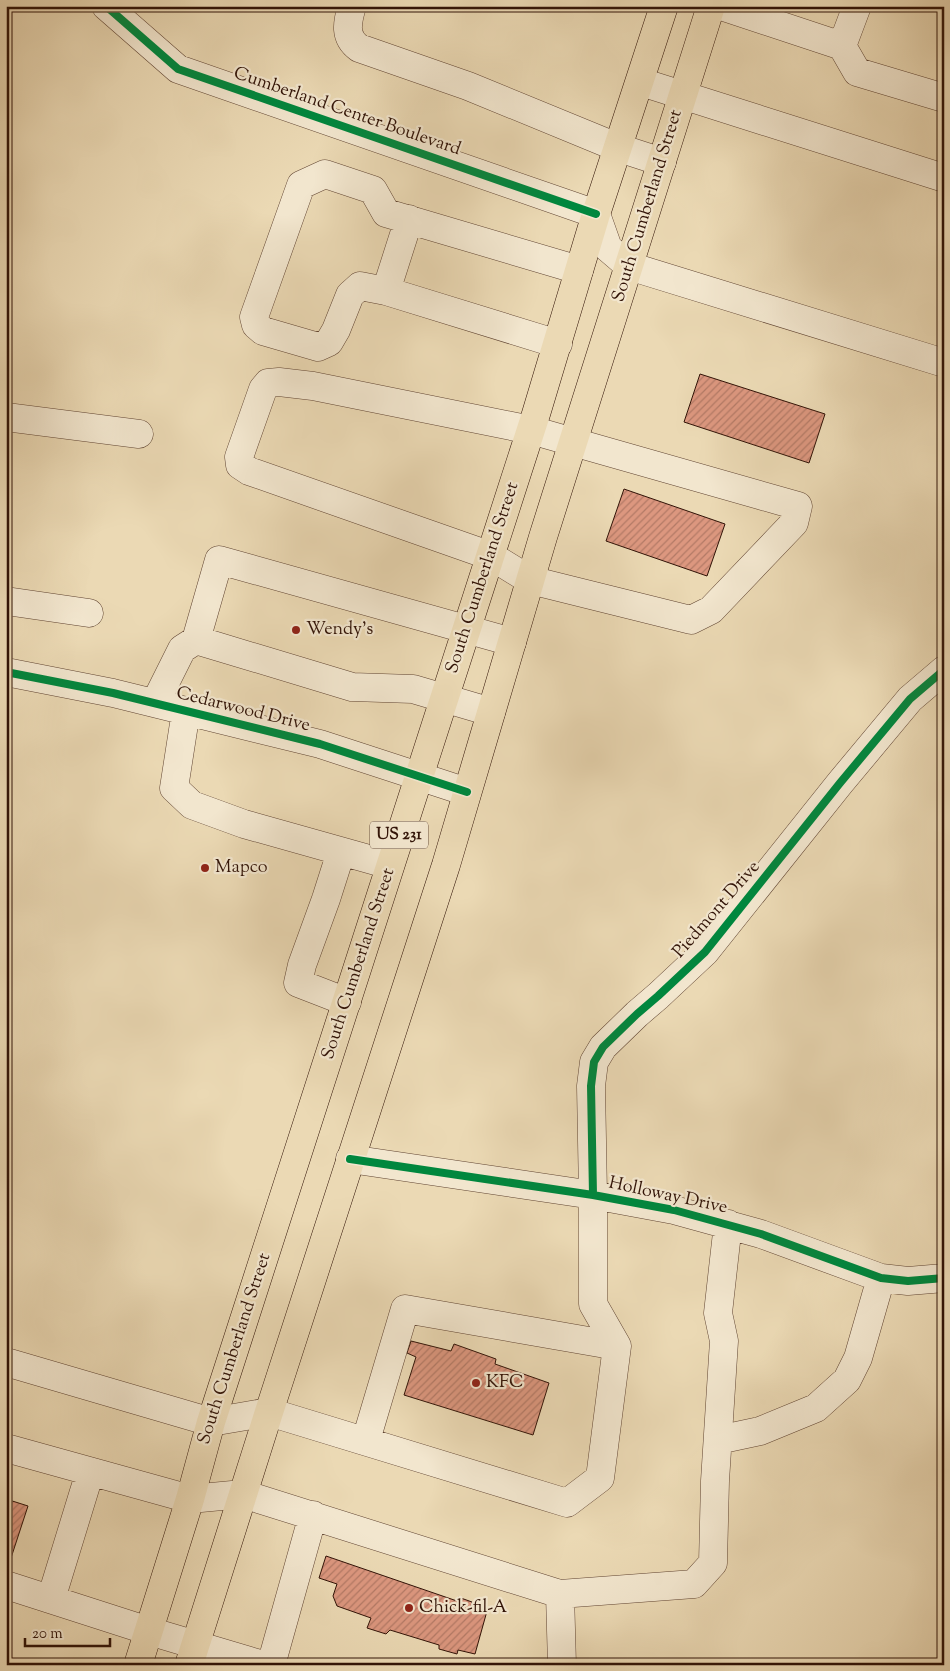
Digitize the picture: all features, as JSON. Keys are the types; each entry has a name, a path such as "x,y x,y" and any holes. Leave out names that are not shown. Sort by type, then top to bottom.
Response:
{"main road":[{"name":"South Cumberland Street","path":"138,1665 190,1499 211,1422 491,556 558,344 596,214 641,82 664,6"},
{"name":"South Cumberland Street","path":"192,1654 446,865 572,442 630,266 711,6"}],"street":[{"name":"Cumberland Center Boulevard","path":"106,6 178,69 596,214"},
{"path":"352,6 348,19 349,36 352,43 359,48 468,86 619,148 662,162"},
{"path":"721,6 842,46 857,72 944,98"},
{"path":"842,46 856,6"},
{"path":"641,82 944,178"},
{"path":"558,344 386,291 360,286 350,295 329,342 318,347 264,332 256,325 254,317 301,185 326,174 373,190 386,213 580,270"},
{"path":"596,214 608,248 630,266 944,363"},
{"path":"386,291 409,219"},
{"path":"279,382 314,386 531,430 798,506 794,523 711,610 690,620 530,580 491,556 249,470 240,465 239,458 263,389 268,383 279,382"},
{"path":"6,417 139,434"},
{"path":"155,703 182,649 196,640 219,560 512,642"},
{"path":"6,601 89,613"},
{"path":"196,640 352,687 413,689 491,712"},
{"name":"Piedmont Drive","path":"617,1346 593,1304 591,1086 594,1062 604,1047 637,1014 704,952 910,699 944,670"},
{"name":"Cedarwood Drive","path":"6,672 113,693 320,744 467,792"},
{"path":"186,711 174,788 192,806 244,824 390,865"},
{"path":"340,852 326,899 302,965 298,983 346,1002"},
{"name":"Holloway Drive","path":"350,1159 593,1195 674,1210 728,1224 789,1244 817,1256 881,1278 908,1281 944,1278"},
{"path":"6,1448 190,1499 243,1494 560,1594 694,1584 713,1563 715,1481 724,1341 718,1313 728,1224"},
{"path":"718,1440 760,1431 816,1408 847,1380 858,1358 881,1278"},
{"path":"6,1362 211,1422 269,1412 366,1440 567,1503 600,1478 617,1346 405,1310 366,1440"},
{"path":"51,1599 90,1472"},
{"path":"270,1665 313,1515"},
{"path":"6,1585 149,1631 192,1654 264,1665"},
{"path":"560,1594 562,1665"}],"building":[{"path":"700,374 825,414 809,463 684,422"},
{"path":"624,489 725,524 707,576 606,541"},
{"path":"411,1341 451,1351 454,1344 496,1359 495,1364 549,1383 533,1435 404,1395 416,1357 407,1353"},
{"path":"6,1499 28,1506 10,1561 6,1560"},
{"path":"326,1556 457,1601 458,1597 472,1602 471,1606 487,1611 475,1654 458,1650 457,1654 439,1649 439,1645 390,1630 386,1634 367,1628 371,1618 337,1606 333,1596 337,1584 319,1578"}],"cycle path":[{"path":"106,6 178,69 596,214"},
{"path":"593,1195 591,1086 594,1062 603,1047 705,952 840,783 910,699 944,670"},
{"path":"6,672 113,693 320,744 467,792"},
{"path":"350,1159 593,1195 674,1210 761,1234 881,1278 908,1281 944,1278"}],"place":[{"name":"Wendy's","path":"296,630"},
{"name":"Mapco","path":"205,868"},
{"name":"KFC","path":"476,1383"},
{"name":"Chick-fil-A","path":"409,1608"}]}
